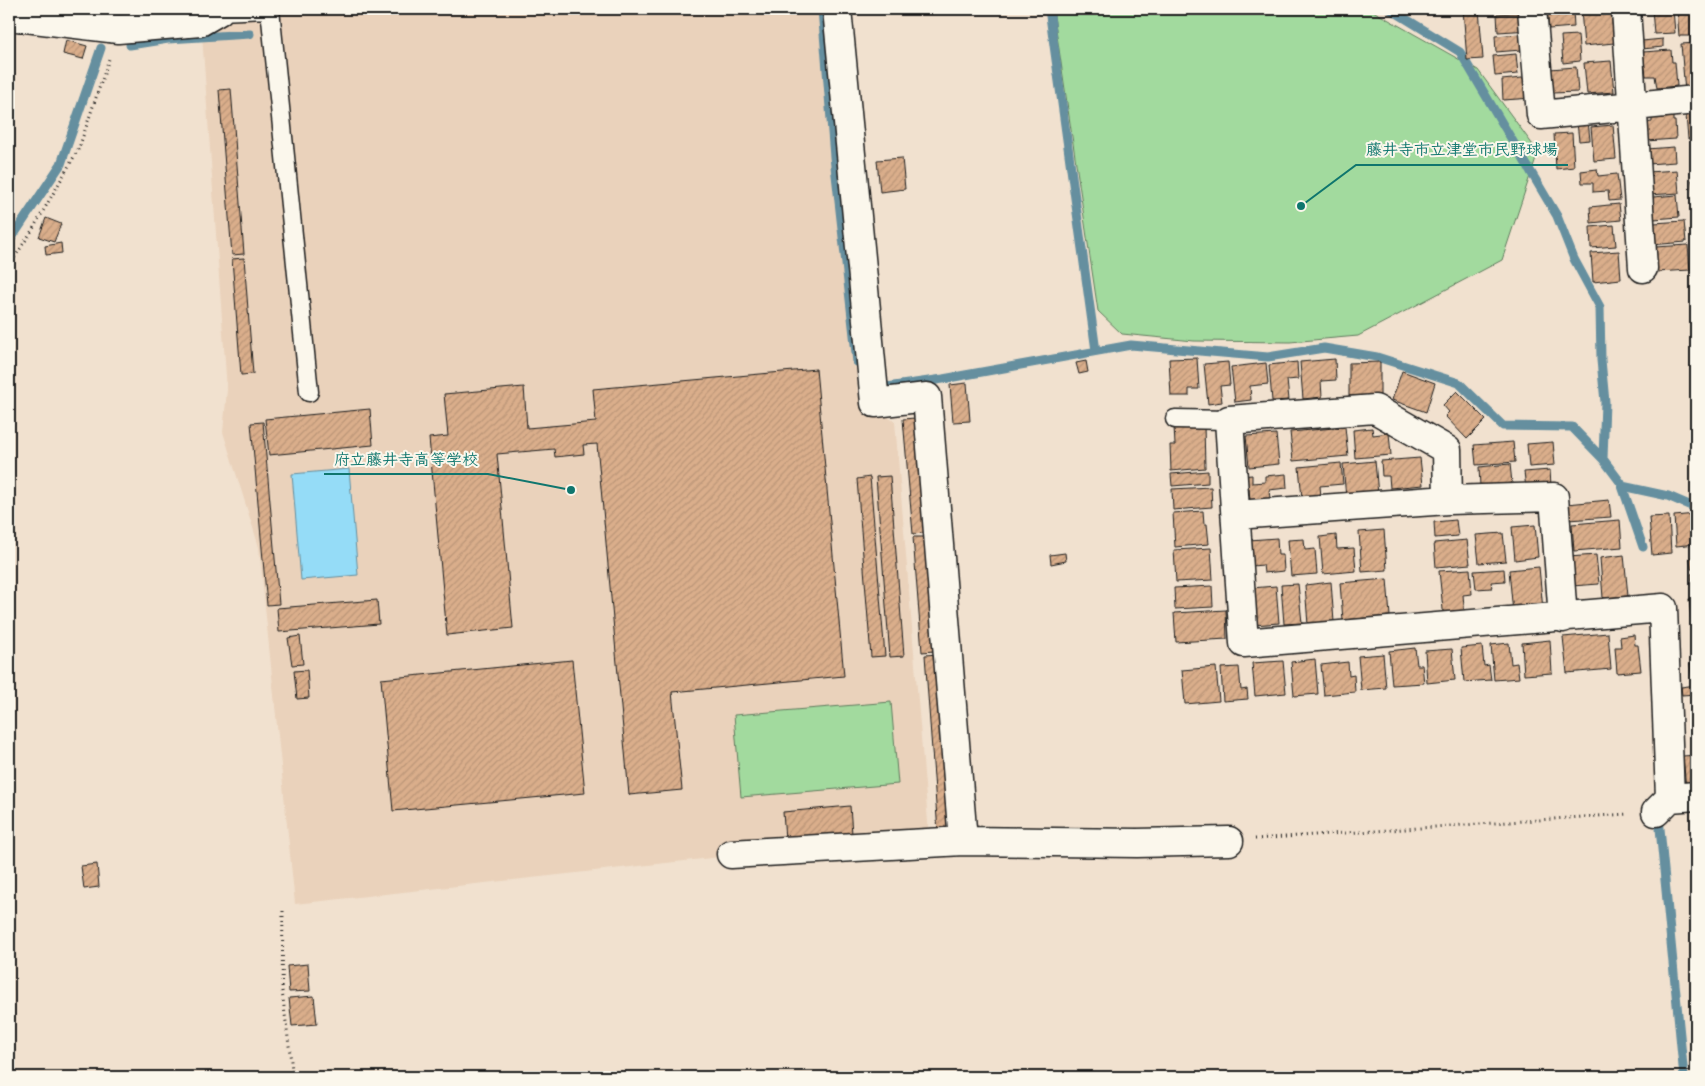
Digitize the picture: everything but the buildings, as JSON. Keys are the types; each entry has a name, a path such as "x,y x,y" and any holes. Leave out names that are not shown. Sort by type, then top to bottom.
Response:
{"street":[{"path":"837,9 875,403 927,398 963,841"},
{"path":"1532,9 1541,115 1696,100"},
{"path":"1626,9 1643,268"},
{"path":"9,16 118,29 200,22 219,10"},
{"path":"1448,500 1447,450 1375,409 1228,420 1244,643 1563,618 1663,608 1663,805 1696,796"},
{"path":"1236,515 1448,500 1554,497 1563,618"},
{"path":"731,854 963,841 1137,843 1229,841"}],"lane":[{"path":"219,10 270,9 309,392"},
{"path":"1175,419 1228,420"}],"path":[{"path":"9,266 33,229 78,148 118,29"},
{"path":"1229,841 1663,805"},
{"path":"283,911 282,991 293,1077"}],"shaded area":[{"path":"241,9 824,9 858,395 895,422 929,834 295,904 259,547 223,432 227,390 202,35 240,14"}],"green space":[{"path":"1053,9 1373,9 1373,11 1478,70 1538,152 1502,260 1358,336 1290,342 1194,341 1122,334 1098,311"},
{"path":"891,702 898,784 741,797 734,715"}],"water":[{"path":"349,469 358,575 301,580 292,474"}],"waterway":[{"path":"822,9 834,157 857,362"},
{"path":"1049,9 1096,351"},
{"path":"1390,9 1460,52 1557,216 1574,259 1600,307 1601,360 1605,402 1603,459 1621,483 1643,547"},
{"path":"130,45 168,39 250,34"},
{"path":"9,242 61,164 101,48"},
{"path":"887,387 943,379 1131,345 1268,357 1324,348 1377,357 1459,383 1503,426 1572,427 1603,459"},
{"path":"1622,486 1668,496 1696,508"},
{"path":"1659,818 1684,1077"}],"place":[{"name":"藤井寺市立津堂市民野球場","path":"1301,206"},
{"name":"府立藤井寺高等学校","path":"571,490"}]}
